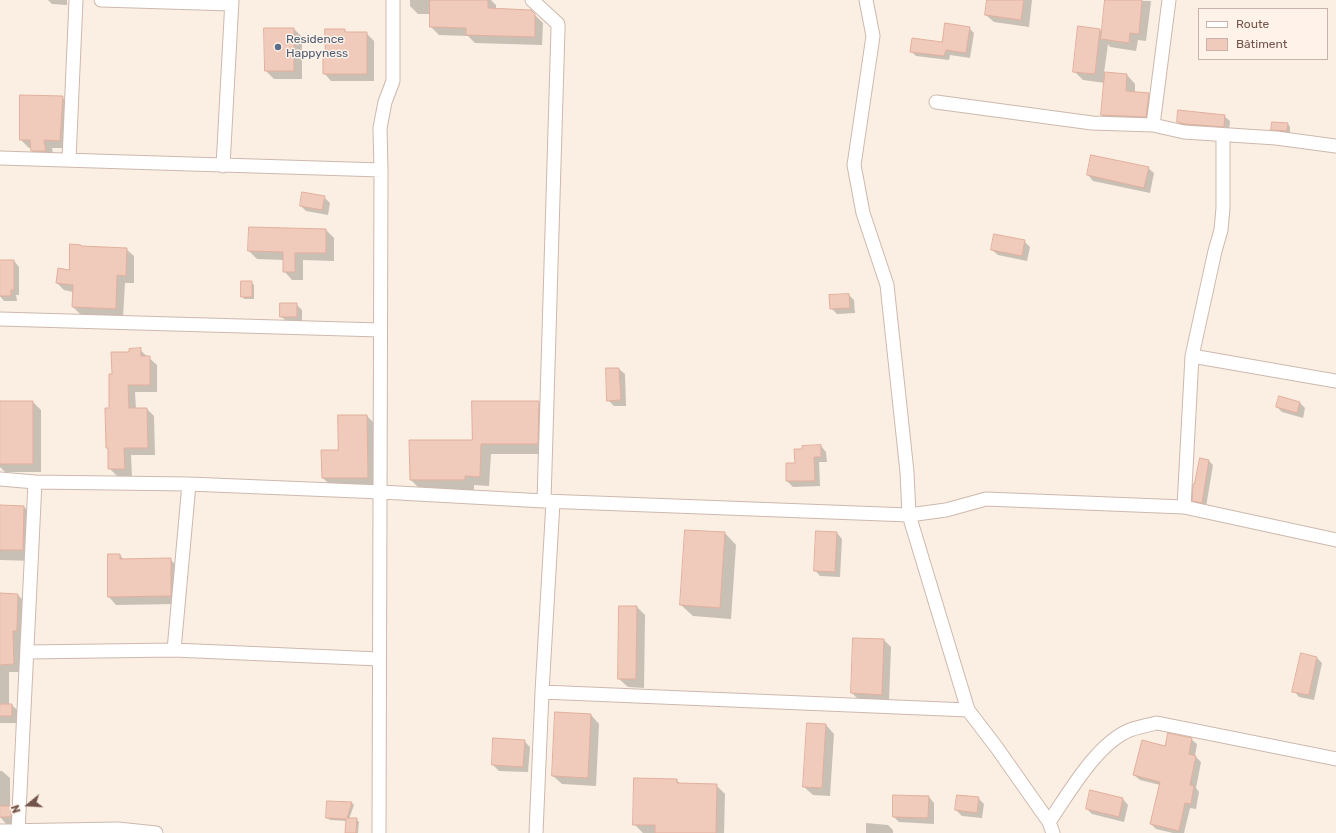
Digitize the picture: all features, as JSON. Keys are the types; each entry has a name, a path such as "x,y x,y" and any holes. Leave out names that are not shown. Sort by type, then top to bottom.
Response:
{"street":[{"path":"69,160 76,0"},
{"path":"101,0 232,2 223,166"},
{"path":"379,833 380,128 385,102 393,80 393,0"},
{"path":"532,0 558,24 548,502 536,833"},
{"path":"866,0 873,36 854,164 863,213 887,285 907,472 909,515 968,710 997,748 1051,827 1080,777 1107,743 1130,730 1157,723 1336,759"},
{"path":"1153,125 1169,0"},
{"path":"936,102 1092,123 1153,125 1184,132 1276,138 1336,146"},
{"path":"1184,507 1192,356 1220,230 1223,208 1223,135"},
{"path":"0,158 381,170"},
{"path":"0,319 380,330"},
{"path":"1192,356 1336,381"},
{"path":"0,479 35,482 189,484 380,492 548,502 909,515 946,510 986,499 1184,507 1336,540"},
{"path":"18,832 35,482"},
{"path":"174,650 189,484"},
{"path":"27,652 174,650 379,659"},
{"path":"542,692 968,710"},
{"path":"0,831 18,832 118,828 156,833"}],"building":[{"path":"430,0 488,0 488,8 531,10 535,14 535,37 466,35 466,28 430,27"},
{"path":"987,0 1024,0 1021,20 985,15"},
{"path":"1105,0 1142,0 1139,34 1130,33 1129,43 1101,39"},
{"path":"945,23 970,27 966,53 946,50 944,56 910,52 912,38 942,42"},
{"path":"1078,26 1100,29 1095,74 1073,72"},
{"path":"264,28 294,28 294,71 265,71"},
{"path":"325,29 345,29 345,32 367,32 367,74 323,74"},
{"path":"1105,72 1127,74 1126,91 1149,93 1146,117 1101,115"},
{"path":"20,95 63,96 60,141 44,140 46,151 31,151 30,140 20,140"},
{"path":"1178,110 1225,115 1224,127 1177,122"},
{"path":"1272,122 1288,123 1287,131 1271,130"},
{"path":"1091,155 1149,167 1144,188 1087,175"},
{"path":"302,192 325,196 322,210 300,206"},
{"path":"249,227 326,229 326,253 295,253 295,272 283,272 283,252 248,251"},
{"path":"994,234 1025,240 1022,256 991,250"},
{"path":"70,244 81,246 127,248 126,276 117,275 116,309 72,307 73,285 56,283 58,268 69,270"},
{"path":"0,260 14,260 14,290 11,290 11,296 0,296"},
{"path":"241,281 252,281 252,297 241,297"},
{"path":"849,294 850,308 830,309 829,295"},
{"path":"280,303 297,303 297,317 280,317"},
{"path":"141,348 141,356 150,356 150,385 128,385 129,408 147,408 148,448 124,448 125,469 108,469 105,408 109,408 109,374 112,374 111,352 129,352 129,349"},
{"path":"606,368 619,368 621,400 607,401"},
{"path":"1279,396 1300,402 1297,413 1276,407"},
{"path":"0,401 33,401 33,464 0,464"},
{"path":"472,401 539,401 538,444 481,444 480,477 465,476 465,480 410,480 409,440 472,440"},
{"path":"338,415 367,415 368,478 322,478 321,450 338,450"},
{"path":"821,445 821,457 814,457 815,481 786,481 786,463 795,463 794,449 802,449 802,446"},
{"path":"1200,458 1209,460 1202,503 1192,501 1193,484"},
{"path":"0,505 24,506 23,550 0,550"},
{"path":"685,530 725,532 720,608 680,605"},
{"path":"816,531 837,532 835,572 814,571"},
{"path":"108,554 120,554 120,559 171,558 171,596 108,597"},
{"path":"0,593 18,594 17,631 13,631 14,664 0,665"},
{"path":"619,606 637,606 636,679 618,679"},
{"path":"853,638 884,639 882,695 851,693"},
{"path":"1301,653 1317,657 1309,695 1292,692"},
{"path":"0,704 12,704 12,716 0,716"},
{"path":"555,712 591,714 588,778 552,776"},
{"path":"807,723 826,724 822,788 803,787"},
{"path":"1168,733 1192,738 1189,754 1196,756 1190,785 1194,786 1191,804 1185,803 1179,831 1150,824 1160,782 1133,775 1142,740 1165,746"},
{"path":"493,738 525,740 523,767 492,765"},
{"path":"634,778 677,779 677,783 717,784 716,833 655,833 655,825 633,825"},
{"path":"1090,790 1123,798 1119,817 1086,809"},
{"path":"893,795 929,796 928,818 893,817"},
{"path":"957,795 979,797 977,813 955,810"},
{"path":"327,801 352,802 347,818 357,818 356,833 345,833 346,819 326,818"},
{"path":"0,806 11,806 11,817 0,817"}],"place":[{"name":"Residence Happyness","path":"278,47"}]}
